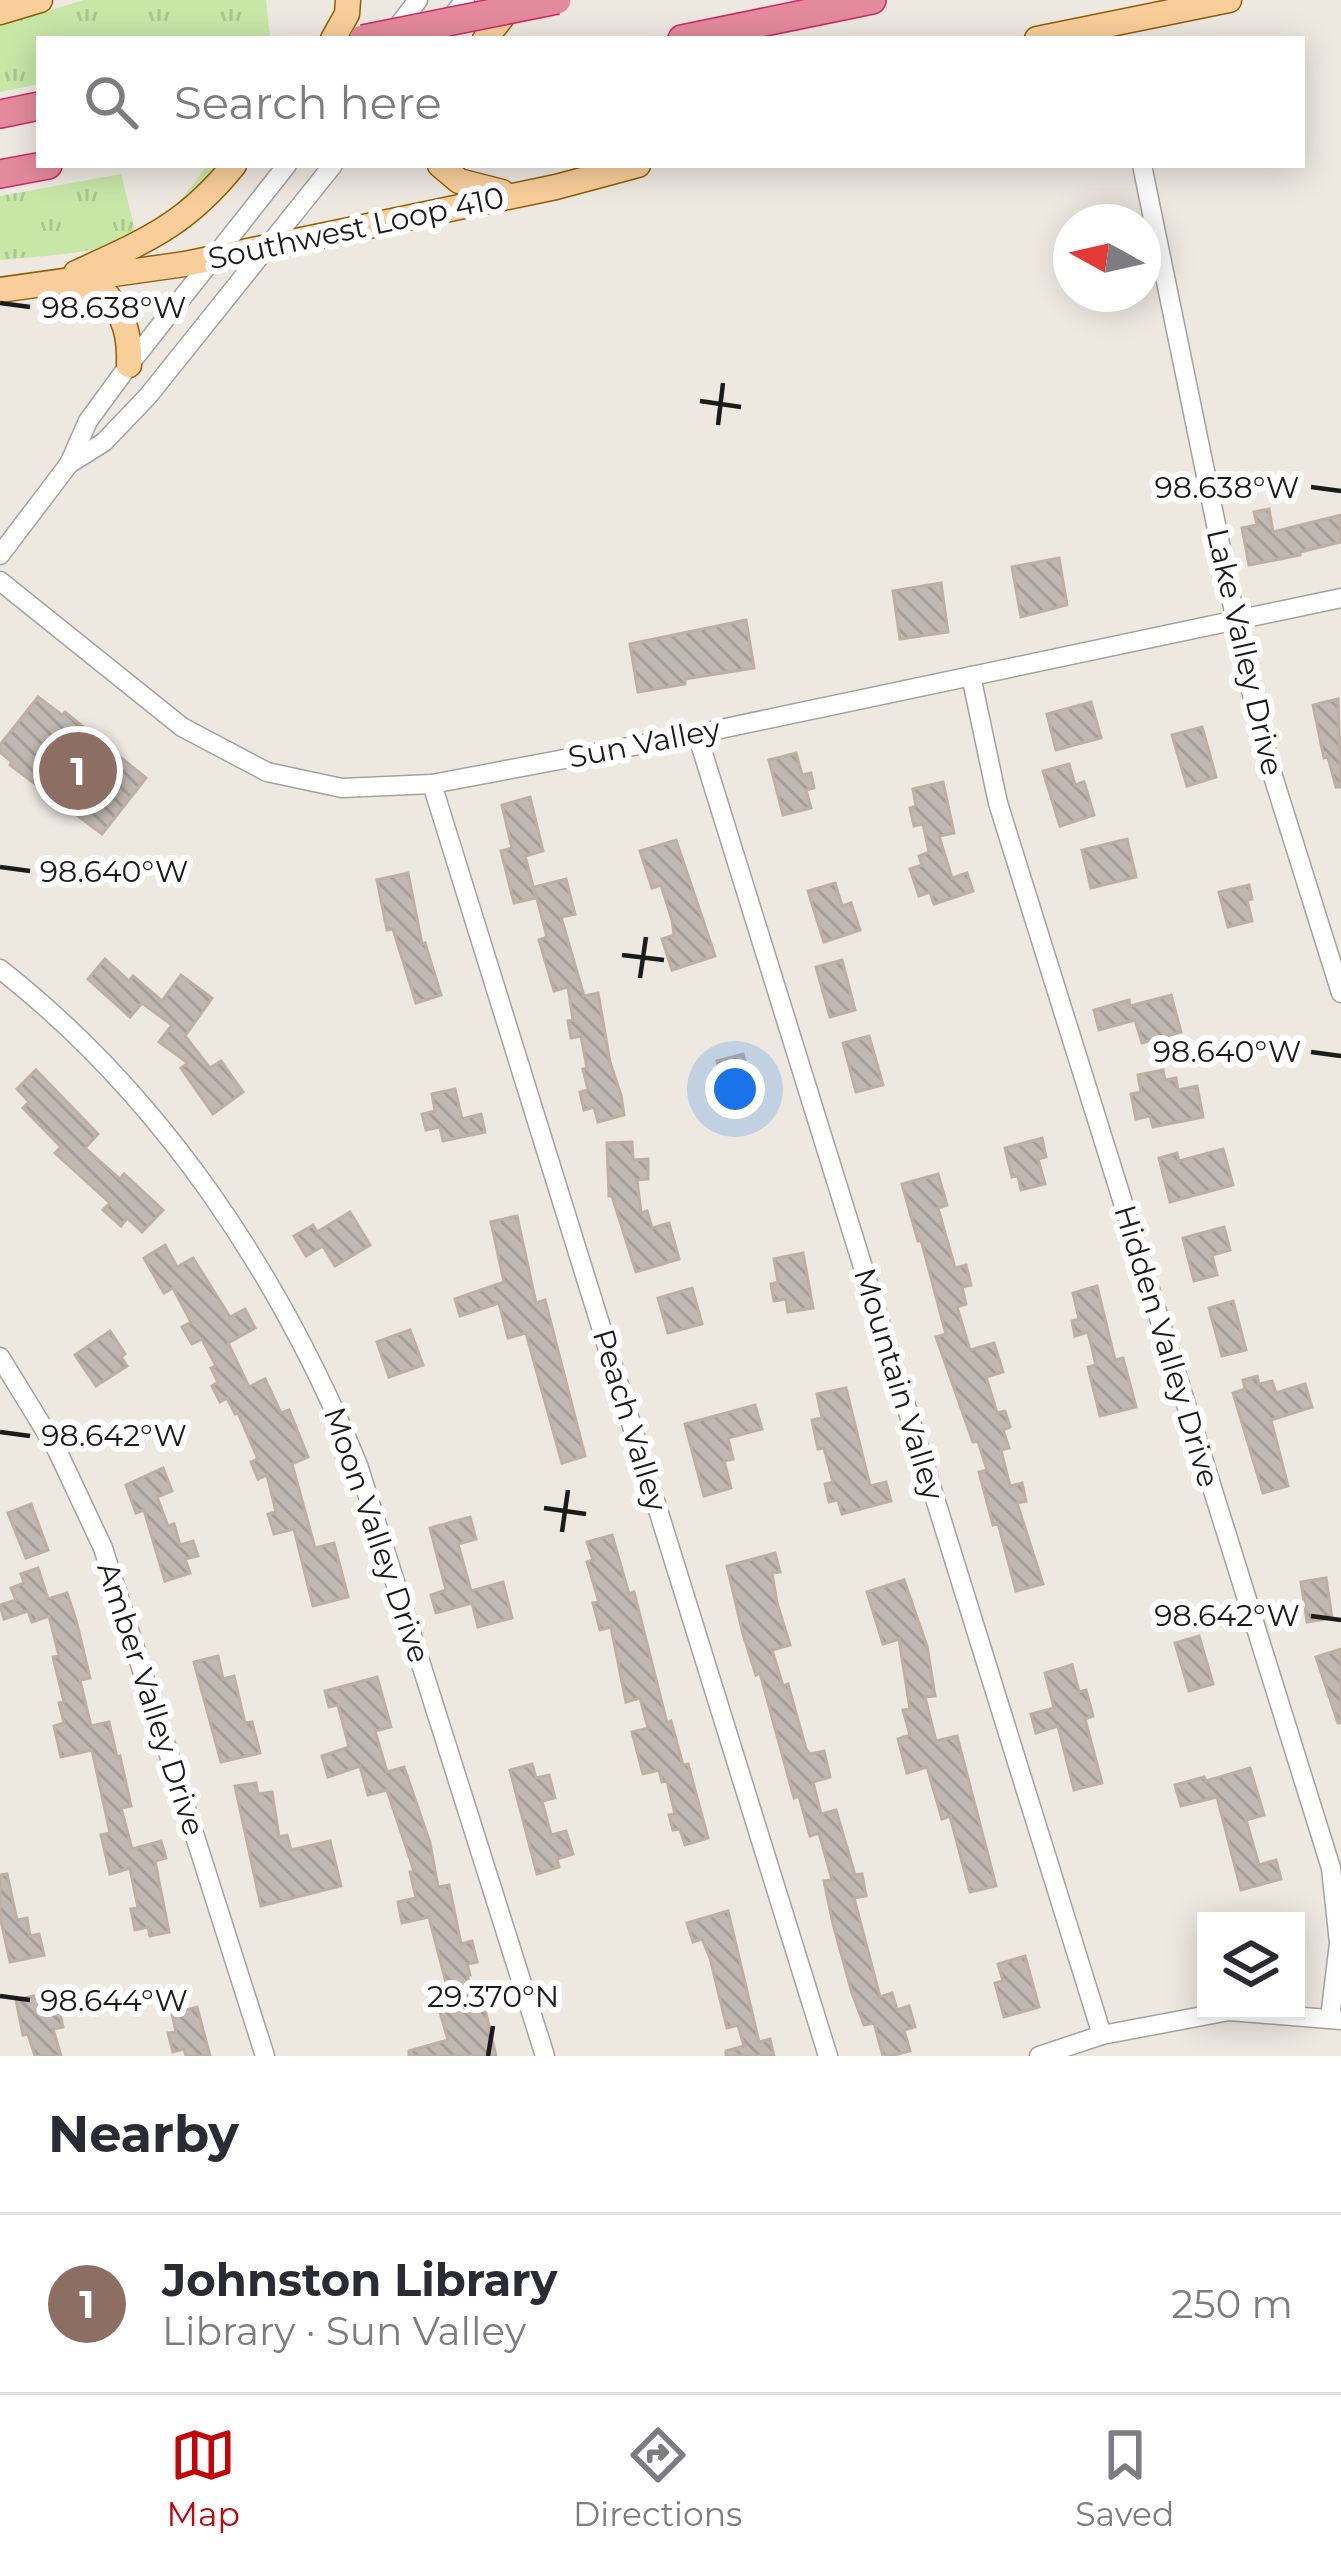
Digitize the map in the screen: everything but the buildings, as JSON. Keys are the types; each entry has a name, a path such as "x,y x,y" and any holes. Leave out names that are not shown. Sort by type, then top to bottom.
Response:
{"highway":[{"path":"379,36 557,0"},
{"path":"697,36 872,0"},
{"path":"0,114 36,107"},
{"path":"0,174 36,167"}],"main road":[{"path":"0,12 40,0"},
{"path":"335,36 347,14 348,0"},
{"path":"487,36 515,0"},
{"path":"1066,36 1114,31 1228,0"},
{"path":"52,285 179,222 206,200 232,168"},
{"path":"445,168 472,185 525,193"},
{"name":"Southwest Loop 410","path":"0,290 215,257 626,168"},
{"path":"52,285 107,295 123,315 130,338 129,365"}],"street":[{"path":"389,36 418,0"},
{"path":"436,36 465,0"},
{"path":"0,555 69,464 88,421 129,365 285,168"},
{"path":"69,464 104,442 148,396 331,168"},
{"name":"Lake Valley Drive","path":"1143,168 1234,620 1272,773 1341,993"},
{"name":"Sun Valley","path":"0,581 182,728 267,772 323,785 432,784 697,734 1341,598"},
{"name":"Hidden Valley Drive","path":"971,676 998,803 1331,1868 1340,1922 1336,2019"},
{"name":"Mountain Valley","path":"697,734 1102,2035"},
{"name":"Peach Valley","path":"432,784 827,2056"},
{"name":"Moon Valley Drive","path":"0,969 53,1011 162,1126 229,1220 326,1387 358,1465 545,2056"},
{"name":"Amber Valley Drive","path":"0,1357 57,1450 103,1548 266,2056"},
{"path":"1040,2056 1102,2035 1228,2011 1336,2019"}],"green space":[{"path":"84,0 266,0 270,36 36,36 36,85 0,92 0,25"},
{"path":"205,168 213,168 179,210 139,236 71,253 0,260 0,196 121,174 135,230 168,212"}],"place":[{"name":"Johnston Library","path":"78,771"}]}
